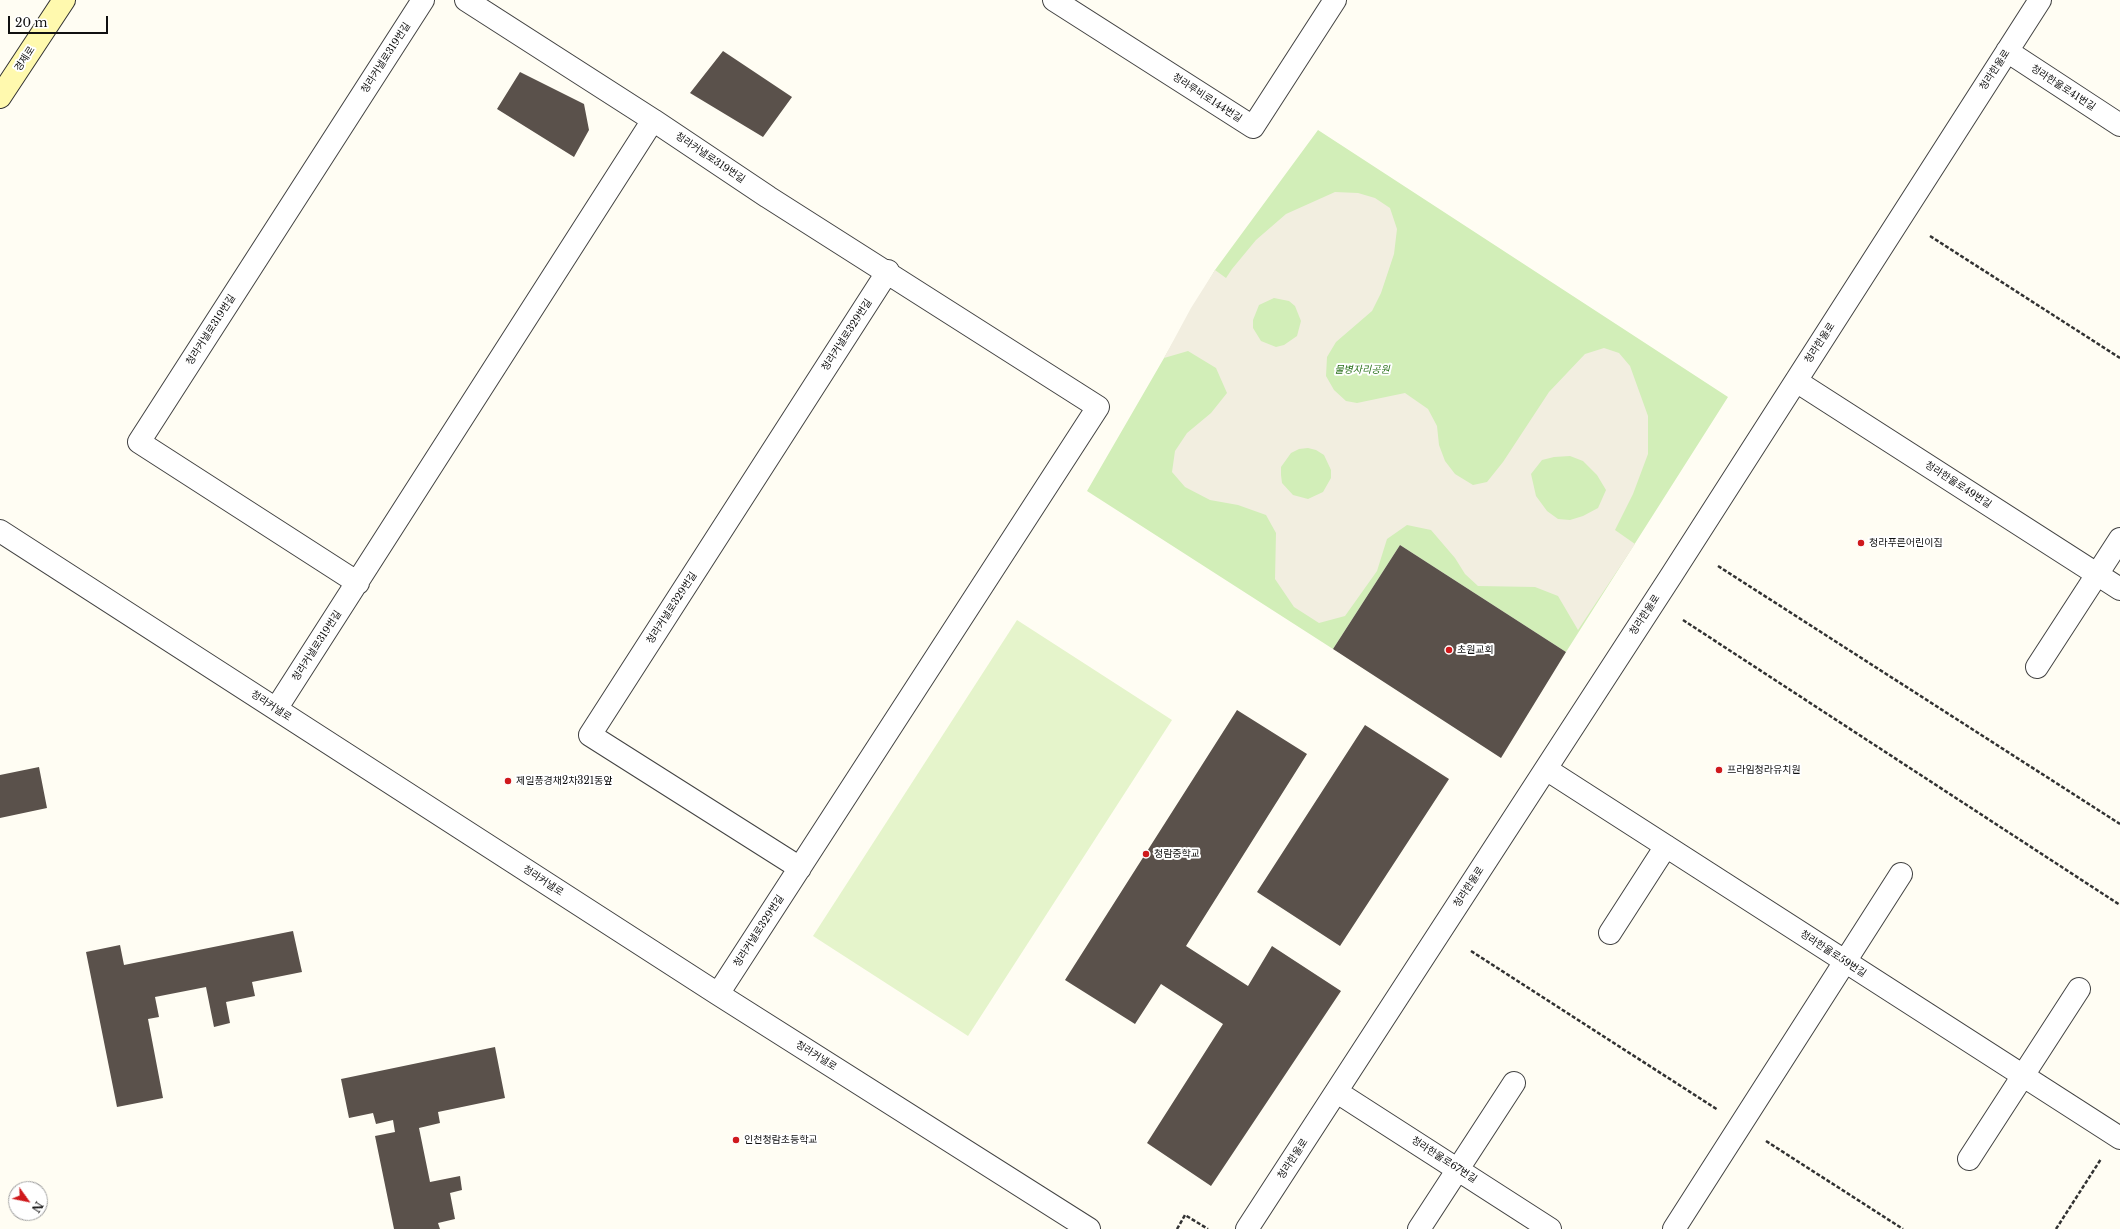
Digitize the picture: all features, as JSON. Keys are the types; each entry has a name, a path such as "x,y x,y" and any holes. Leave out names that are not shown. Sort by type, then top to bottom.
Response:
{"main road":[{"name":"경제로","path":"0,98 64,0"}],"street":[{"name":"청라커낼로319번길","path":"358,583 139,442 423,0"},
{"name":"청라커낼로319번길","path":"466,0 653,120 768,197"},
{"name":"청라루비로144번길","path":"1054,0 1253,127 1335,0"},
{"name":"청라한울로","path":"1247,1229 1546,769 2040,0"},
{"name":"청라한울로41번길","path":"2007,51 2120,124"},
{"name":"청라커낼로319번길","path":"276,710 653,120"},
{"name":"청라커낼로329번길","path":"718,994 1098,407 888,271 768,197"},
{"name":"청라커낼로329번길","path":"800,868 590,735 888,271"},
{"name":"청라한울로49번길","path":"1796,381 2120,589"},
{"name":"청라커낼로","path":"0,531 718,994 1089,1229"},
{"path":"2037,667 2120,539"},
{"name":"청라한울로59번길","path":"1546,769 2118,1137"},
{"path":"1610,933 1666,846"},
{"path":"1674,1229 1901,874"},
{"path":"1970,1159 2078,989"},
{"path":"1419,1229 1514,1083"},
{"name":"청라한울로67번길","path":"1337,1092 1550,1229"}],"path":[{"path":"1930,236 2120,358"},
{"path":"1718,566 2120,824"},
{"path":"1683,620 2120,905"},
{"path":"1471,951 1903,1229"},
{"path":"2056,1229 2118,1137"},
{"path":"1176,1229 1185,1215 1208,1229"}],"green space":[{"name":"물병자리공원","path":"1318,130 1728,397 1566,652 1400,545 1333,649 1087,491 1215,270"},
{"path":"1017,620 1172,720 968,1036 813,936"}],"shaded area":[{"path":"1335,192 1358,193 1375,198 1390,208 1397,229 1394,254 1381,293 1372,311 1336,342 1327,357 1326,376 1334,390 1346,401 1357,403 1405,393 1428,409 1437,426 1439,445 1445,461 1455,474 1473,485 1487,482 1503,462 1549,392 1585,354 1604,348 1619,353 1630,366 1648,416 1648,454 1633,494 1615,530 1635,544 1578,630 1558,596 1535,587 1478,586 1465,574 1455,558 1431,530 1407,525 1387,539 1377,571 1345,616 1319,623 1294,607 1275,579 1276,533 1266,515 1238,505 1210,500 1185,487 1172,472 1175,451 1187,433 1211,413 1227,393 1216,368 1188,351 1164,358 1191,308 1215,270 1226,278 1256,240 1286,214","holes":["1274,298 1289,301 1295,306 1301,321 1297,336 1284,345 1276,347 1261,341 1253,328 1253,320 1259,305","1308,448 1316,450 1324,455 1331,470 1331,478 1323,492 1308,499 1293,495 1282,483 1281,467 1291,453 1299,449","1570,456 1583,461 1597,475 1606,490 1598,508 1583,516 1570,520 1558,519 1547,511 1536,496 1531,474 1542,460 1554,457"]}],"building":[{"path":"723,51 792,97 763,137 690,93"},
{"path":"520,72 584,104 589,130 574,157 497,109"},
{"name":"초원교회","path":"1400,545 1566,652 1501,758 1333,649"},
{"path":"1237,710 1307,754 1186,946 1248,986 1272,946 1341,991 1211,1186 1147,1143 1223,1024 1161,984 1135,1024 1065,980"},
{"path":"1365,725 1449,779 1340,946 1257,892"},
{"path":"39,767 47,808 0,818 0,775"},
{"path":"293,931 302,972 252,982 255,996 226,1002 230,1023 214,1027 206,987 155,997 159,1017 148,1019 163,1098 117,1107 86,952 120,945 124,965"},
{"path":"495,1047 505,1098 438,1112 440,1123 419,1128 430,1182 460,1176 462,1190 450,1193 455,1219 438,1223 440,1229 394,1229 375,1136 395,1132 393,1120 376,1124 373,1113 349,1118 341,1079"}],"place":[{"name":"청라푸른어린이집","path":"1861,543"},
{"name":"초원교회","path":"1449,650"},
{"name":"프라임청라유치원","path":"1719,770"},
{"name":"제일풍경채2차321동앞","path":"508,781"},
{"name":"청람중학교","path":"1146,854"},
{"name":"인천청람초등학교","path":"736,1140"}]}
